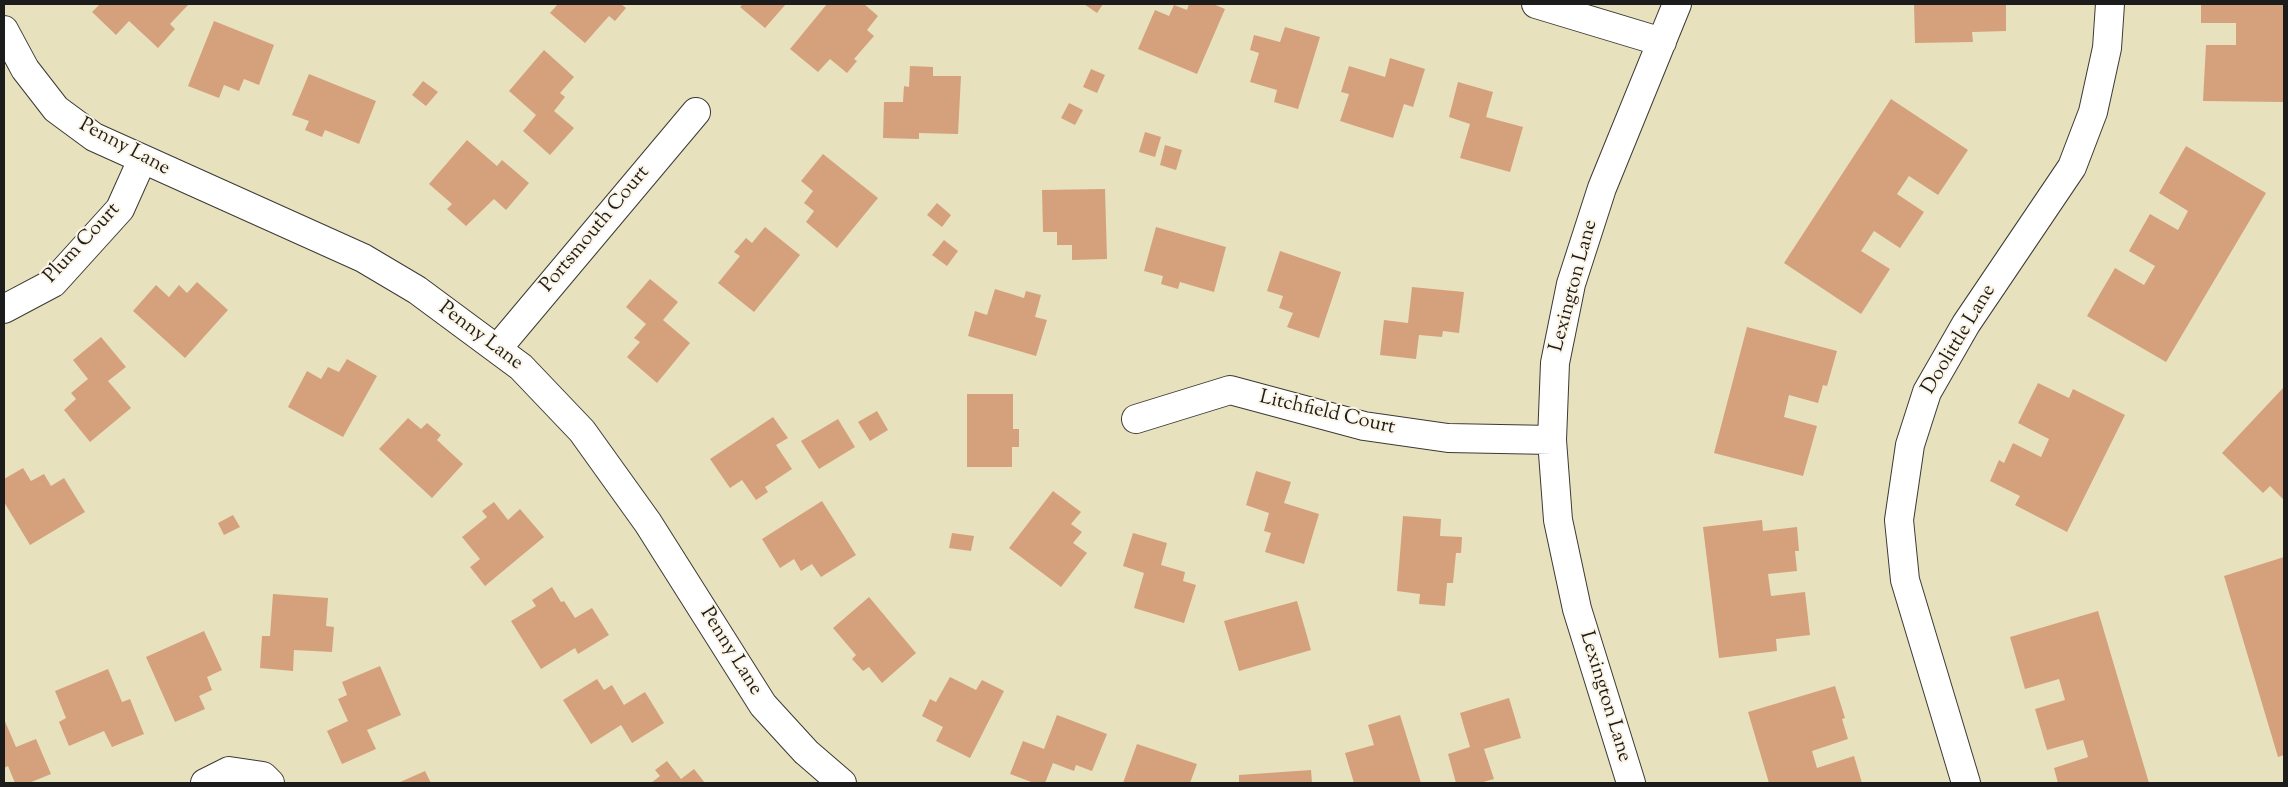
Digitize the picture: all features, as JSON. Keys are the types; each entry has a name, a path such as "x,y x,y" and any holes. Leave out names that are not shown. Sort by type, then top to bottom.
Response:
{"street":[{"path":"1536,4 1662,42"},
{"name":"Lexington Lane","path":"1631,783 1577,609 1558,520 1552,440 1555,363 1571,284 1602,188 1677,4"},
{"name":"Doolittle Lane","path":"1966,783 1905,580 1899,520 1910,445 1926,392 1956,341 2072,167 2093,112 2107,48 2110,4"},
{"name":"Penny Lane","path":"4,30 25,70 56,109 94,137 362,258 417,290 521,367 582,431 648,523 763,705 806,752 842,783"},
{"name":"Portsmouth Court","path":"497,349 696,112"},
{"name":"Plum Court","path":"4,309 53,283 120,209 142,160"},
{"name":"Litchfield Court","path":"1136,419 1230,390 1364,426 1448,438 1552,440"},
{"path":"204,783 229,771 263,776 270,783"}],"building":[{"path":"100,4 189,4 170,24 175,29 158,48 129,21 116,35 92,12"},
{"path":"558,4 621,4 626,8 615,21 609,16 585,43 550,13"},
{"path":"743,4 786,4 765,28 740,7"},
{"path":"827,4 864,4 878,16 867,30 874,36 854,59 857,61 847,73 830,59 818,72 790,49"},
{"path":"1084,4 1103,4 1097,13"},
{"path":"1189,4 1213,4 1225,9 1197,74 1138,49 1155,10 1169,16 1174,5 1187,10"},
{"path":"1914,4 2006,4 2006,31 1972,32 1973,42 1915,43"},
{"path":"2201,4 2284,4 2284,102 2203,101 2206,45 2236,45 2236,23 2201,23"},
{"path":"214,21 274,45 259,85 244,79 239,91 224,85 219,98 188,86"},
{"path":"1285,27 1320,37 1298,109 1274,102 1277,90 1250,82 1259,53 1250,50 1254,35 1280,42"},
{"path":"544,50 574,77 560,93 565,97 554,111 574,128 550,155 523,131 536,115 509,91"},
{"path":"1390,58 1425,69 1413,107 1404,104 1393,138 1340,121 1349,94 1341,92 1349,66 1385,77"},
{"path":"910,66 933,67 933,76 961,76 958,134 919,133 919,139 883,138 884,102 903,102 904,86 909,87"},
{"path":"1091,69 1105,75 1097,93 1083,87"},
{"path":"309,74 376,101 359,144 325,130 322,137 305,130 309,121 292,115"},
{"path":"423,81 438,92 426,106 412,95"},
{"path":"1458,82 1493,92 1486,117 1523,127 1510,172 1460,158 1470,124 1449,117"},
{"path":"1891,99 1968,150 1938,195 1909,176 1897,194 1924,212 1900,248 1874,231 1861,251 1890,269 1861,314 1784,263"},
{"path":"1069,103 1083,110 1075,125 1061,118"},
{"path":"1145,132 1161,137 1155,157 1139,152"},
{"path":"467,140 497,166 502,160 529,183 506,210 494,199 466,226 447,209 452,204 429,184"},
{"path":"1165,145 1182,150 1176,170 1160,165"},
{"path":"2186,146 2266,193 2166,362 2087,316 2115,268 2144,285 2155,266 2129,251 2150,214 2178,230 2188,211 2159,193"},
{"path":"823,154 878,198 837,248 806,222 814,211 804,203 813,191 801,181"},
{"path":"1105,189 1107,259 1072,260 1072,245 1057,245 1057,232 1043,232 1042,190"},
{"path":"937,203 951,215 942,227 927,215"},
{"path":"765,227 800,255 754,312 718,283 740,256 734,252 746,238 752,243"},
{"path":"1156,227 1226,247 1214,292 1180,282 1178,289 1161,284 1163,276 1144,271"},
{"path":"944,240 958,251 947,266 932,255"},
{"path":"1280,251 1341,272 1319,338 1287,327 1293,313 1279,308 1283,296 1267,291"},
{"path":"650,279 678,302 663,320 690,343 657,383 627,357 640,342 634,338 646,324 626,307"},
{"path":"197,282 228,310 185,358 133,311 156,285 169,297 179,285 187,293"},
{"path":"1412,287 1464,292 1459,333 1443,331 1442,337 1419,335 1416,359 1380,355 1384,320 1408,323"},
{"path":"995,289 1024,298 1026,291 1041,295 1035,317 1047,320 1036,356 968,336 975,311 987,315"},
{"path":"1747,327 1837,351 1827,386 1823,385 1818,403 1789,395 1784,417 1817,426 1803,476 1714,453"},
{"path":"101,337 126,367 108,381 131,408 90,442 64,410 76,399 71,393 88,379 73,360"},
{"path":"347,359 377,376 343,437 288,407 307,371 321,379 328,367 339,372"},
{"path":"2038,383 2069,398 2073,389 2125,415 2067,532 2015,505 2020,496 1990,481 1999,460 2004,463 2013,443 2041,457 2049,439 2018,423"},
{"path":"2284,387 2284,500 2270,486 2263,493 2222,453"},
{"path":"967,394 1013,394 1013,429 1019,429 1019,447 1012,447 1012,467 967,467"},
{"path":"877,411 888,430 870,441 858,422"},
{"path":"773,417 788,438 776,445 792,469 765,487 768,492 756,500 742,480 730,488 710,459"},
{"path":"408,418 421,429 427,423 441,435 437,440 463,464 432,498 379,449"},
{"path":"838,419 855,447 819,469 801,441"},
{"path":"23,468 31,481 44,474 51,486 64,478 85,512 30,545 4,502 4,479"},
{"path":"1256,471 1291,482 1284,503 1319,514 1304,564 1265,552 1271,533 1264,531 1269,513 1246,505"},
{"path":"1053,491 1081,512 1071,524 1082,532 1073,543 1087,553 1061,587 1009,548"},
{"path":"822,501 856,555 821,577 812,564 801,571 794,559 780,568 762,539"},
{"path":"494,502 508,520 520,509 544,537 485,586 470,567 480,559 462,537 487,517 482,511"},
{"path":"233,515 240,527 224,535 218,523"},
{"path":"1403,516 1441,519 1440,536 1462,537 1461,553 1456,553 1453,583 1447,583 1445,606 1419,604 1420,594 1397,591"},
{"path":"1762,520 1763,531 1797,527 1799,551 1795,551 1797,571 1768,574 1771,596 1805,592 1810,635 1776,639 1777,651 1719,658 1703,527"},
{"path":"952,533 974,536 971,551 949,548"},
{"path":"1133,533 1167,543 1161,565 1185,572 1183,581 1196,585 1184,623 1134,608 1144,573 1123,566"},
{"path":"2284,557 2284,755 2278,757 2224,576"},
{"path":"552,587 561,602 564,601 575,618 592,608 609,635 578,654 575,648 541,669 511,621 536,606 532,600"},
{"path":"273,594 328,598 326,626 334,627 332,652 294,650 293,671 260,668 262,636 270,636"},
{"path":"869,597 916,653 882,683 869,667 863,671 852,659 856,655 833,628"},
{"path":"1297,601 1311,650 1239,671 1224,621"},
{"path":"2098,611 2149,783 2058,783 2054,768 2088,757 2083,740 2047,750 2035,709 2065,700 2059,679 2025,689 2010,637"},
{"path":"204,631 222,670 207,677 212,690 199,696 205,709 175,722 146,657"},
{"path":"380,666 401,715 367,730 376,749 342,764 327,731 348,721 338,699 347,695 342,682"},
{"path":"108,669 122,702 130,699 144,734 112,747 104,731 69,746 59,722 66,718 55,691"},
{"path":"950,677 976,690 982,680 1004,691 970,758 936,741 943,727 922,716 930,699 936,702"},
{"path":"597,679 604,690 612,685 624,705 645,692 664,723 632,743 621,725 591,744 563,700"},
{"path":"1835,686 1845,718 1842,719 1848,739 1812,751 1817,768 1854,756 1862,783 1769,783 1748,712"},
{"path":"1509,698 1521,738 1484,749 1494,779 1480,783 1456,783 1448,754 1470,747 1460,713"},
{"path":"1057,715 1107,734 1092,771 1076,765 1074,771 1053,763 1045,783 1034,783 1010,774 1023,741 1044,749"},
{"path":"1400,715 1421,783 1354,783 1345,753 1374,745 1368,725"},
{"path":"4,719 16,747 36,739 51,774 29,783 15,783 8,766 4,768"},
{"path":"1137,744 1197,764 1190,783 1123,783"},
{"path":"667,761 681,779 694,769 705,783 651,783 660,776 655,770"},
{"path":"1311,770 1312,783 1239,783 1239,775"},
{"path":"425,771 431,783 398,783"}]}
